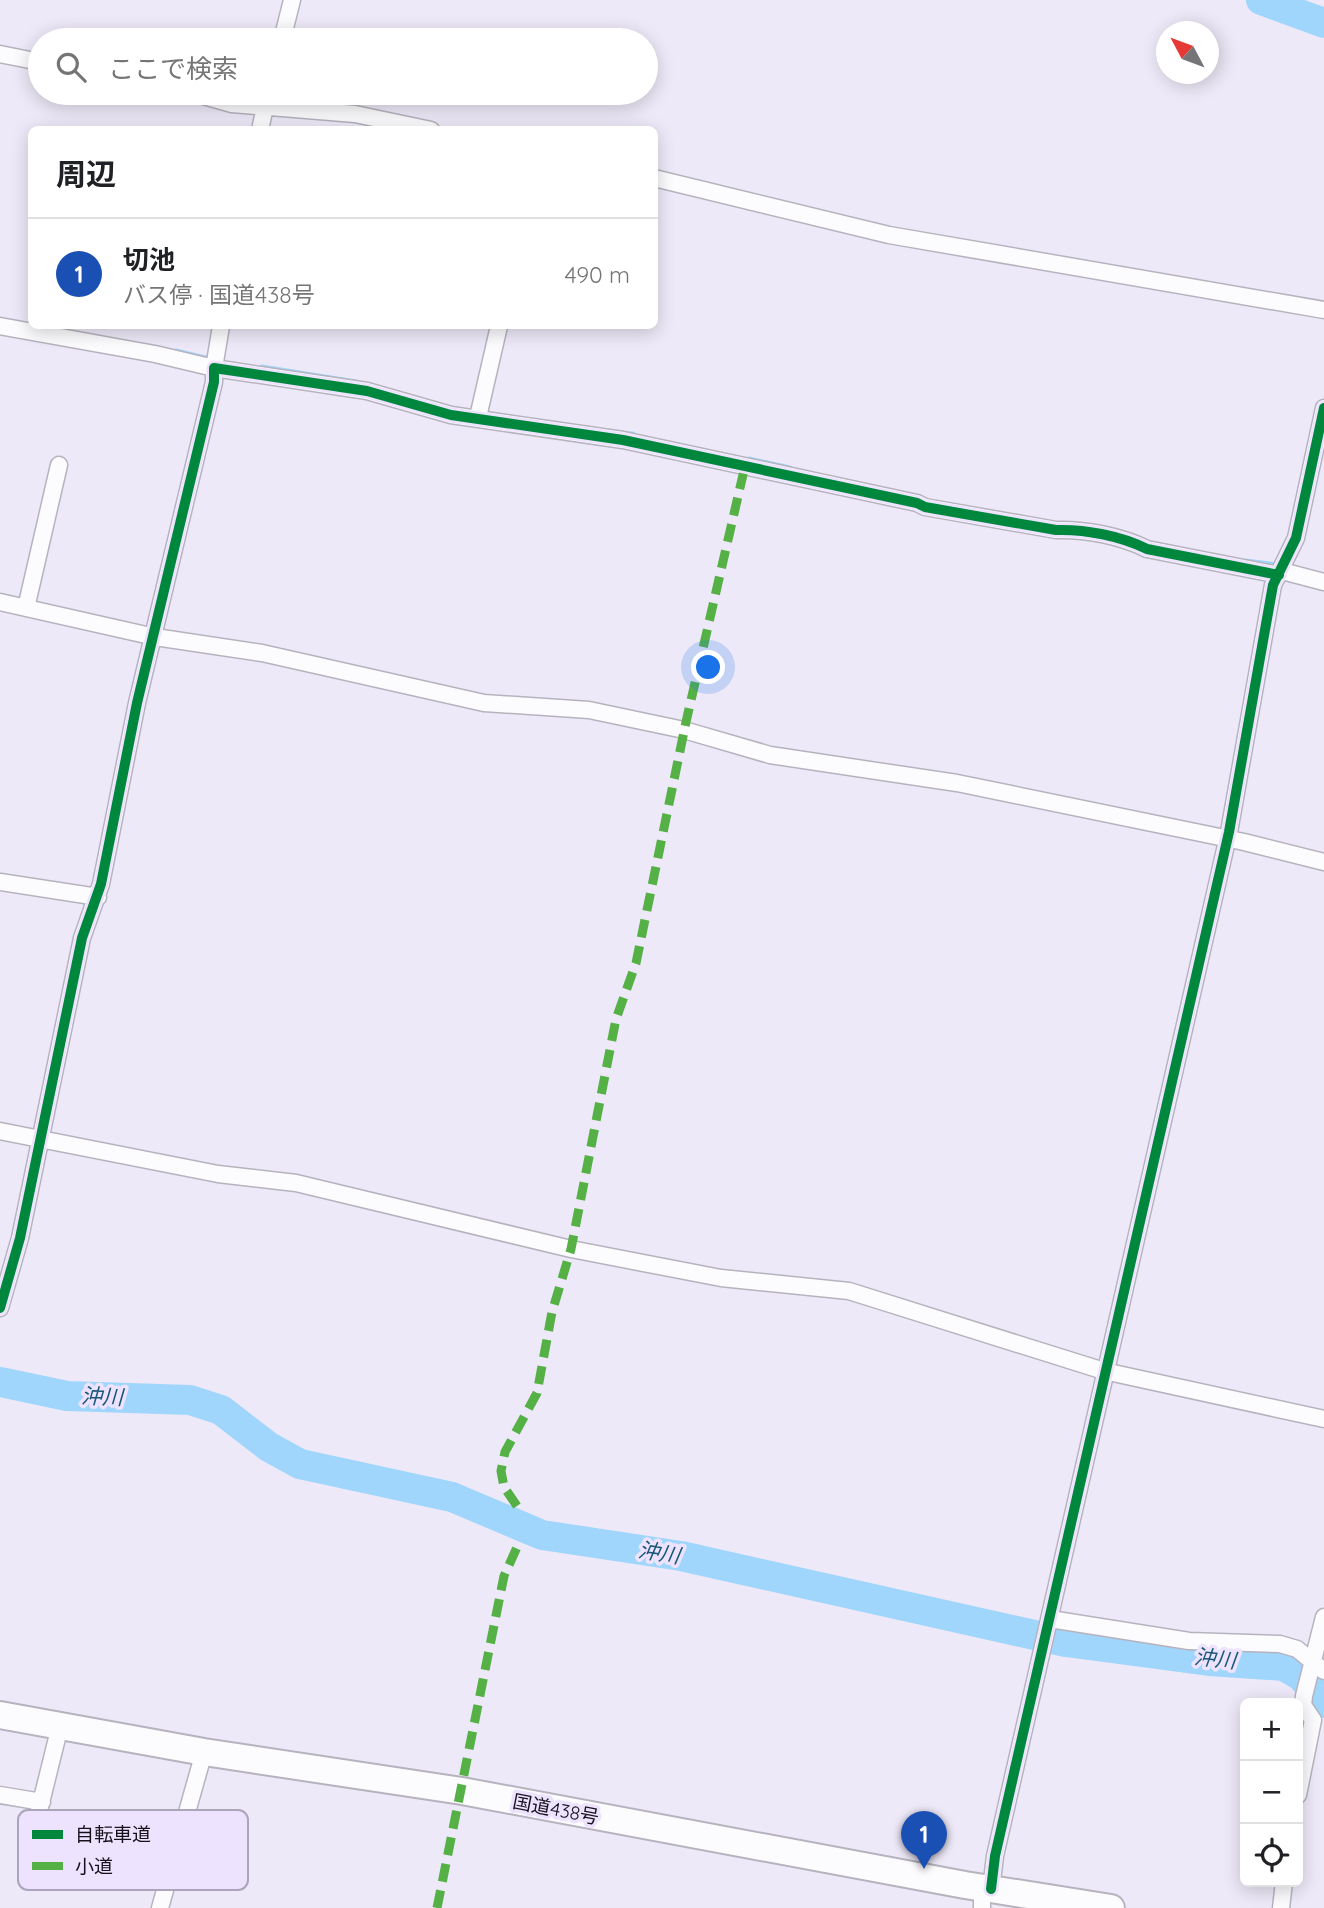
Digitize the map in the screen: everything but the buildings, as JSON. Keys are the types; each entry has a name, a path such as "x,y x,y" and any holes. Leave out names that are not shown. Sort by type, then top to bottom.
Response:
{"highway":[{"name":"国道438号","path":"0,1715 204,1752 462,1791 985,1895 1111,1908"}],"street":[{"path":"285,28 292,0"},
{"path":"0,54 28,60"},
{"path":"261,126 266,105"},
{"path":"298,105 412,126"},
{"path":"658,179 889,235 1324,310"},
{"path":"0,326 367,391 451,415 479,413 622,440 917,503 925,507 1056,530 1072,530 1133,542 1147,549 1324,582"},
{"path":"0,1308 20,1238 82,938 98,897 137,703 214,382 214,362 220,329"},
{"path":"479,413 498,329"},
{"path":"985,1895 1044,1648 1104,1371 1226,839 1273,585 1296,538 1324,408"},
{"path":"26,608 59,465"},
{"path":"46,521 64,524"},
{"path":"0,602 155,636 262,653 484,703 589,710 684,730 770,755 957,783 1324,862"},
{"path":"0,882 98,897"},
{"path":"0,1132 218,1174 296,1183 571,1249 721,1278 849,1291 1104,1371 1324,1419"},
{"path":"1303,1770 1313,1720 1303,1705 1304,1696 1317,1667 1324,1617"},
{"path":"1049,1623 1189,1641 1280,1644 1297,1649 1317,1667"},
{"path":"40,1810 61,1726"},
{"path":"188,1810 204,1752"},
{"path":"0,1795 42,1802"},
{"path":"1281,1908 1283,1887"},
{"path":"160,1908 165,1890"}],"waterway":[{"path":"1261,0 1324,23"},
{"path":"176,351 214,360"},
{"path":"262,367 356,382"},
{"path":"612,433 633,434"},
{"path":"749,459 790,468"},
{"path":"1246,561 1277,565"},
{"name":"沖川","path":"0,1382 67,1396 190,1400 221,1410 269,1447 300,1464 452,1497 542,1535 681,1556 1066,1642 1209,1661 1284,1666 1301,1676 1324,1703"}],"marked path":[{"path":"517,1506 504,1487 501,1471 505,1452 537,1393 552,1312 571,1249 616,1019 636,963 686,722 745,466"},
{"path":"437,1908 504,1576 518,1545"}],"cycle path":[{"path":"0,1308 20,1238 82,938 101,884 137,703 214,382 214,368 367,391 451,415 623,440 917,503 925,507 1056,530 1103,534 1147,549 1279,575"},
{"path":"991,1889 995,1856 1229,832 1273,585 1296,538 1324,408"}],"place":[{"name":"切池","path":"924,1869"}]}
